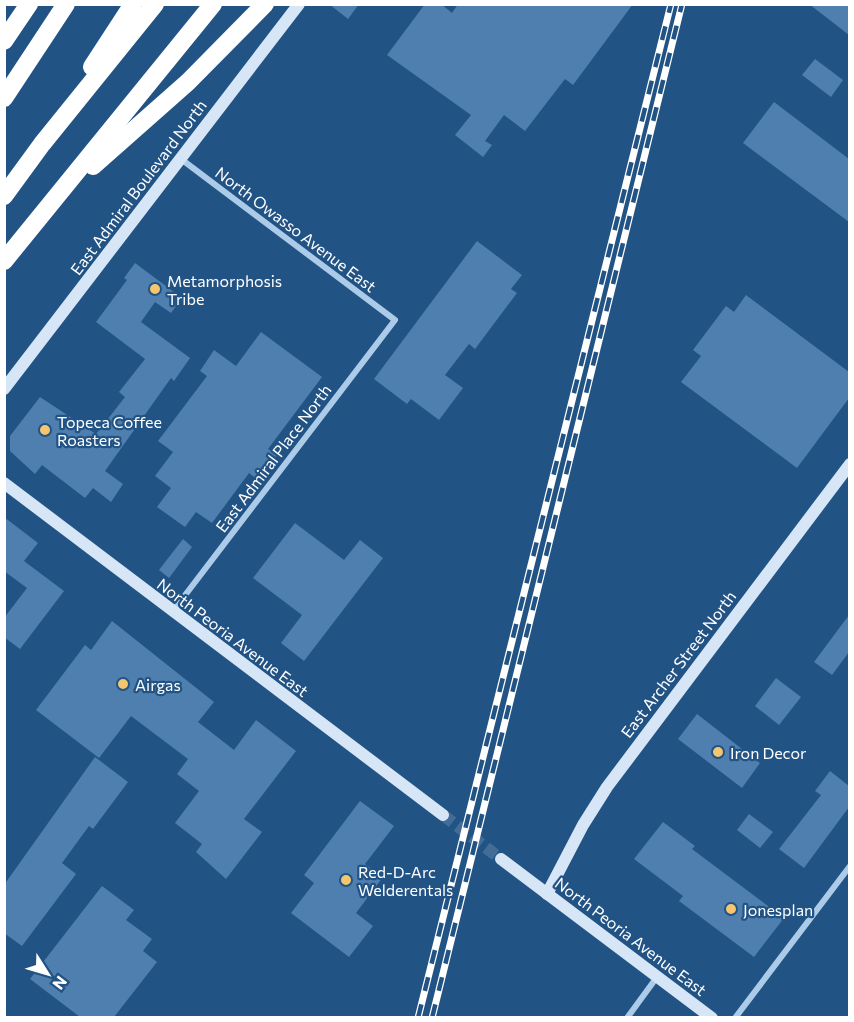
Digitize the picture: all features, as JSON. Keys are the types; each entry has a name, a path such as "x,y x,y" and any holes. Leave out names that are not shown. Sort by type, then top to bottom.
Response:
{"highway":[{"path":"4,41 29,4"},
{"path":"4,98 66,4"},
{"path":"42,144 133,4"},
{"path":"4,196 42,144 156,4"},
{"path":"4,261 213,4"},
{"path":"49,205 188,82 265,4"}],"street":[{"name":"East Admiral Boulevard North","path":"4,389 299,4"},
{"name":"North Owasso Avenue East","path":"181,159 395,320"},
{"name":"East Admiral Place North","path":"172,612 395,320"},
{"name":"East Archer Street North","path":"547,894 583,825 607,787 847,472"},
{"name":"North Peoria Avenue East","path":"4,483 443,815"},
{"name":"North Peoria Avenue East","path":"501,859 712,1017"},
{"path":"735,1017 849,866"},
{"path":"627,1017 657,976"}],"building":[{"path":"329,4 359,4 348,19"},
{"path":"425,4 441,4 452,13 458,4 633,4 573,85 565,79 525,131 504,115 485,141 492,145 483,157 455,135 471,115 387,55"},
{"path":"809,4 849,4 849,35"},
{"path":"815,59 843,80 831,97 802,75"},
{"path":"774,102 849,159 849,222 743,143"},
{"path":"477,241 522,275 511,289 517,293 475,349 469,344 445,375 463,388 439,420 411,399 407,404 374,379"},
{"path":"135,263 182,298 171,313 155,302 141,322 190,358 174,381 171,378 105,471 123,484 111,502 93,488 85,498 42,465 35,474 10,451 10,436 40,397 96,434 125,397 119,392 145,359 96,322 127,280 124,278"},
{"path":"746,295 849,372 849,398 797,468 681,382 701,356 693,350 726,306 734,312"},
{"path":"261,332 322,377 268,449 277,455 258,480 249,473 212,523 196,512 185,527 157,507 171,488 155,476 173,452 158,441 207,376 200,371 214,350 236,366"},
{"path":"4,517 38,543 24,561 64,591 20,649 4,637 4,618 27,588 4,571"},
{"path":"295,523 344,560 360,540 383,558 304,661 281,643 302,615 253,578"},
{"path":"183,539 192,547 169,578 159,570"},
{"path":"849,615 849,652 832,675 814,662"},
{"path":"112,621 214,702 198,722 234,750 256,720 296,751 244,819 262,832 226,879 196,852 202,844 175,823 199,791 177,774 188,759 131,716 99,758 36,710 85,645 91,650"},
{"path":"776,678 801,697 779,725 755,706"},
{"name":"Iron Decor","path":"697,714 760,763 742,788 678,739"},
{"path":"95,757 128,782 93,829 89,826 62,863 76,874 22,946 4,933 4,885"},
{"path":"830,771 849,786 849,807 804,868 779,849 821,795 815,791"},
{"name":"Red-D-Arc Welderentals","path":"360,801 394,826 365,864 383,877 356,913 373,926 349,957 291,913 314,883 304,875"},
{"path":"749,814 773,832 760,848 737,830"},
{"name":"Jonesplan","path":"663,822 695,846 692,849 784,918 754,957 679,901 683,896 634,859"},
{"path":"102,886 134,910 126,920 152,939 143,951 157,962 114,1017 80,1017 30,979"}],"tunnel":[{"path":"443,815 501,859"}],"railway":[{"path":"418,1018 671,4"},
{"path":"432,1018 682,4"}],"place":[{"name":"Metamorphosis Tribe","path":"155,289"},
{"name":"Topeca Coffee Roasters","path":"45,430"},
{"name":"Airgas","path":"123,684"},
{"name":"Iron Decor","path":"718,752"},
{"name":"Red-D-Arc Welderentals","path":"346,880"},
{"name":"Jonesplan","path":"731,909"}]}
